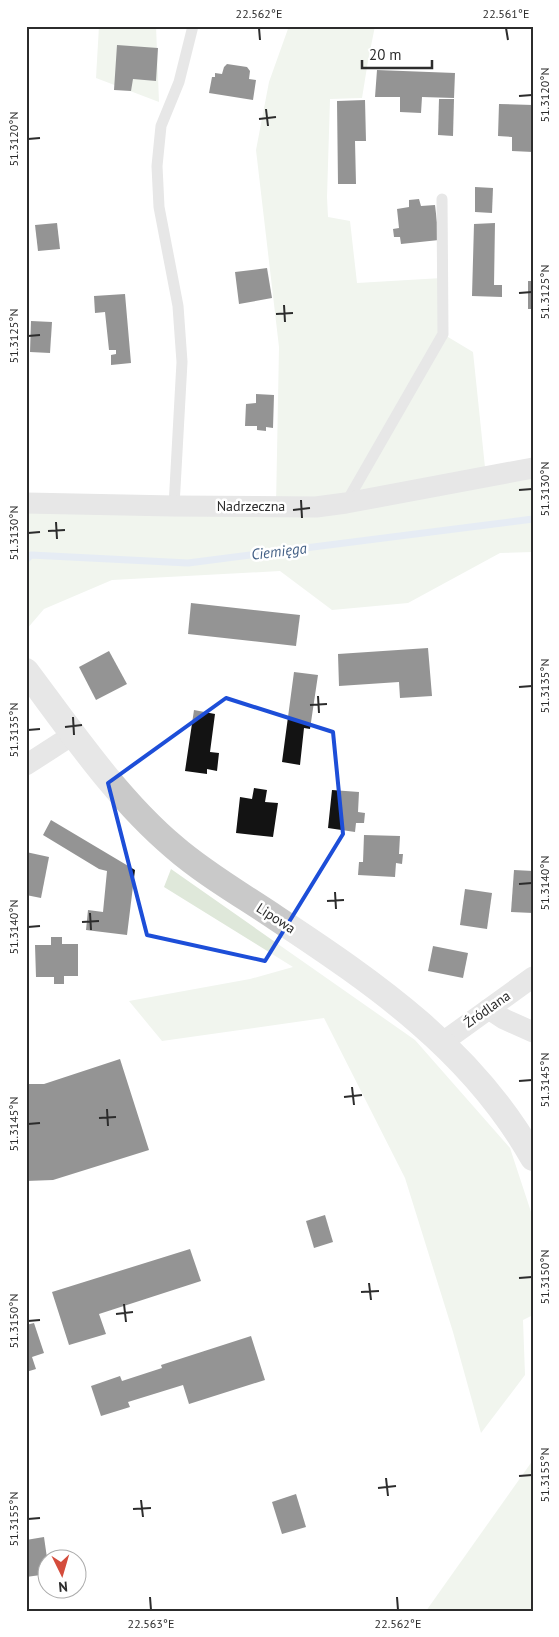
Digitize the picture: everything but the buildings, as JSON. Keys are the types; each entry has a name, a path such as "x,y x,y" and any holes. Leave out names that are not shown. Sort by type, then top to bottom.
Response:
{"street":[{"name":"Nadrzeczna","path":"26,502 174,506 316,506 346,503 533,468"},
{"name":"Lipowa","path":"26,671 140,815 173,847 194,864 315,944 412,1015 443,1042 484,1087 516,1130 533,1158"},
{"path":"26,765 74,734"},
{"name":"Źródlana","path":"443,1042 533,977"},
{"path":"488,1009 504,1019 533,1032"}],"lane":[{"path":"174,506 182,362 178,306 159,206 157,166 161,126 179,82 193,26"},
{"path":"346,503 443,334 442,199"}],"highlighted area":[{"path":"226,698 333,732 343,834 265,961 147,935 108,783"}],"shaded area":[{"path":"99,26 156,26 159,102 96,78"},
{"path":"289,26 375,26 362,98 330,99 328,217 350,221 357,283 442,278 443,334 473,352 486,477 533,468 533,552 500,553 408,603 332,610 280,571 112,580 44,609 26,630 26,509 276,506 279,347 256,150 269,82"},
{"path":"171,869 415,1040 510,1148 533,1218 533,1315 523,1320 525,1375 481,1433 453,1332 405,1178 324,1018 162,1041 129,1001 250,979 293,967 164,887"},
{"path":"533,1460 533,1611 426,1611"}],"waterway":[{"name":"Ciemięga","path":"26,560 31,555 188,563 533,519"}]}
